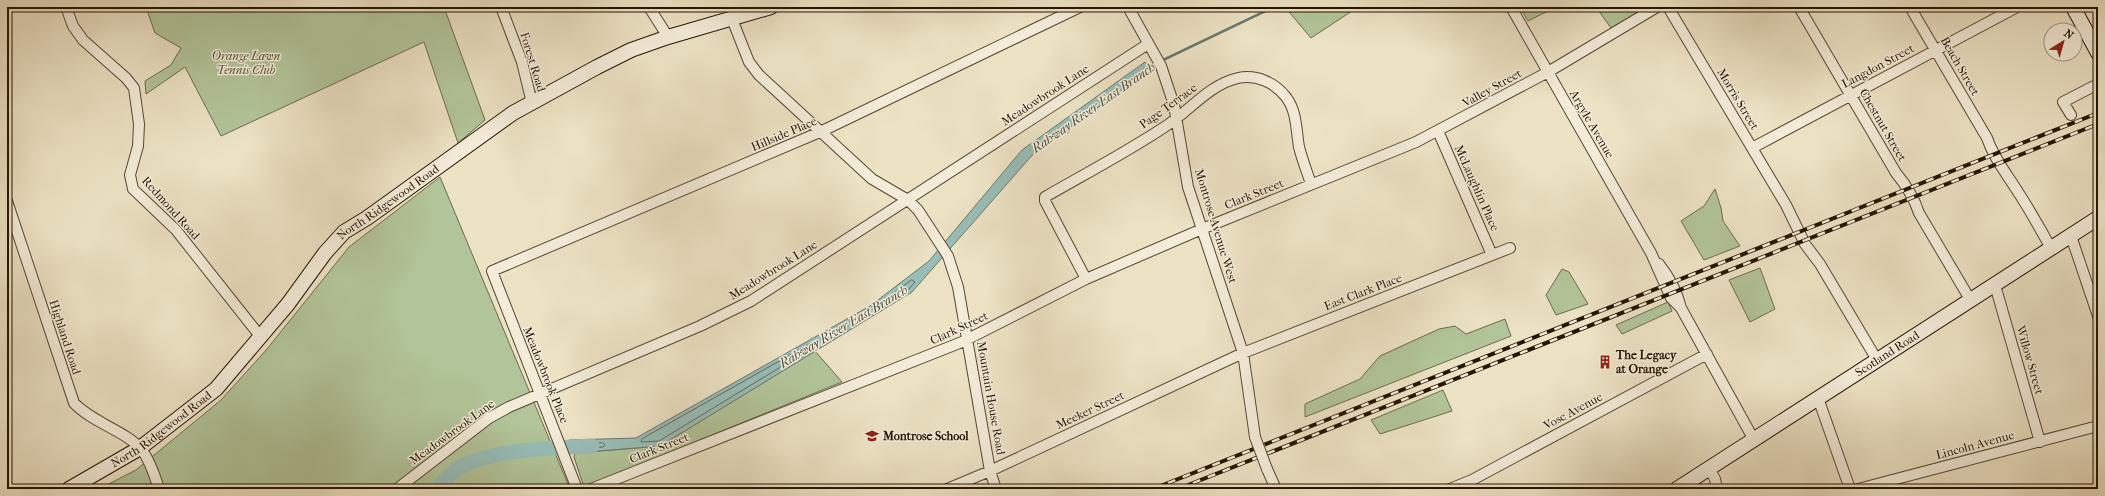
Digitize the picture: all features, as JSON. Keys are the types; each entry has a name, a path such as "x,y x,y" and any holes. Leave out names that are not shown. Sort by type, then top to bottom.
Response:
{"street":[{"name":"Redmond Road","path":"66,7 73,26 83,40 126,78 134,88 139,130 138,146 130,175 133,188 176,230 260,336"},
{"name":"Forest Road","path":"501,7 522,62 532,103"},
{"path":"649,7 668,36"},
{"name":"North Ridgewood Road","path":"69,489 140,448 216,389 344,232 367,218 513,113 631,50 668,36 771,7"},
{"name":"Hillside Place","path":"492,271 820,132 1080,7"},
{"name":"Montrose Avenue West","path":"1128,7 1161,66 1177,118 1188,187 1243,353 1255,436 1276,489"},
{"name":"Argyle Avenue","path":"1511,7 1651,253 1670,278 1678,294 1681,308 1754,440"},
{"name":"Valley Street","path":"1331,176 1416,142 1438,131 1548,72 1657,7"},
{"name":"Morris Street","path":"1668,7 1786,205 1802,225 1812,242 1820,264 1877,360"},
{"name":"Chestnut Street","path":"1799,7 1896,173 1912,195 1920,213 1971,301"},
{"name":"Beach Street","path":"1910,7 1987,138 1997,149 2017,190 2051,248"},
{"name":"Langdon Street","path":"1752,148 2017,7"},
{"path":"2073,7 2098,53"},
{"name":"Mountain House Road","path":"732,19 749,62 759,75 872,179 908,200 918,210 948,256 958,287 990,471 996,489"},
{"name":"Meadowbrook Lane","path":"397,489 489,418 509,407 700,326 738,308 773,287 1148,44"},
{"name":"Page Terrace","path":"1086,279 1045,201 1045,197 1164,128 1192,103 1228,81 1253,77 1265,80 1277,88 1287,98 1293,109 1299,147 1311,184"},
{"path":"2071,115 2063,102 2098,84"},
{"name":"McLaughlin Place","path":"1438,131 1492,255"},
{"name":"Clark Street","path":"591,489 967,340 1086,279 1331,176"},
{"name":"Highland Road","path":"7,201 74,403 91,418 131,440 140,448"},
{"name":"Scotland Road","path":"1677,489 2098,218"},
{"path":"2071,236 2098,316"},
{"name":"East Clark Place","path":"1243,353 1510,248"},
{"name":"Meadowbrook Place","path":"492,271 577,489"},
{"name":"Willow Street","path":"1995,285 2040,442"},
{"name":"Meeker Street","path":"947,489 990,471 1243,353"},
{"name":"Vose Avenue","path":"1450,489 1474,485 1707,354"},
{"path":"1818,398 1850,489"},
{"name":"Lincoln Avenue","path":"1858,489 2098,426"},
{"path":"140,448 153,470 159,489"},
{"path":"1709,468 1715,478 1717,489"}],"green space":[{"name":"Orange Lawn Tennis Club","path":"146,7 444,7 485,120 458,143 424,42 221,136 185,67 146,94 145,81 171,65 181,48 155,33"},
{"path":"1285,7 1358,7 1311,38"},
{"path":"1520,7 1556,7 1528,21"},
{"path":"1596,7 1647,7 1611,28"},
{"path":"440,177 570,489 99,489 136,470 221,400 267,349 349,247"},
{"path":"1715,189 1721,208 1723,221 1740,246 1704,260 1681,221 1704,206"},
{"path":"1760,268 1775,309 1750,322 1729,280"},
{"path":"1562,269 1569,272 1588,304 1556,315 1546,295"},
{"path":"1668,302 1672,311 1622,334 1616,325"},
{"path":"1505,319 1511,336 1305,417 1305,404 1360,379 1380,356 1439,329 1455,326 1466,334"},
{"path":"815,351 842,382 584,487 574,457 575,453 660,446"},
{"path":"1443,390 1452,411 1380,434 1371,420"}],"water":[{"path":"1145,62 1152,69 1035,152 912,292 660,446 575,453 569,440 636,438 870,306 929,261 1022,150"}],"waterway":[{"name":"Rahway River East Branch","path":"1161,61 1274,7"},
{"name":"Rahway River East Branch","path":"1147,67 1157,63"},
{"name":"Rahway River East Branch","path":"437,489 459,468 488,457 505,453 592,446"}],"railway":[{"path":"1153,489 2098,113"},
{"path":"1178,489 2098,124"}],"place":[{"name":"The Legacy at Orange","path":"1605,362"},
{"name":"Montrose School","path":"872,436"}]}
